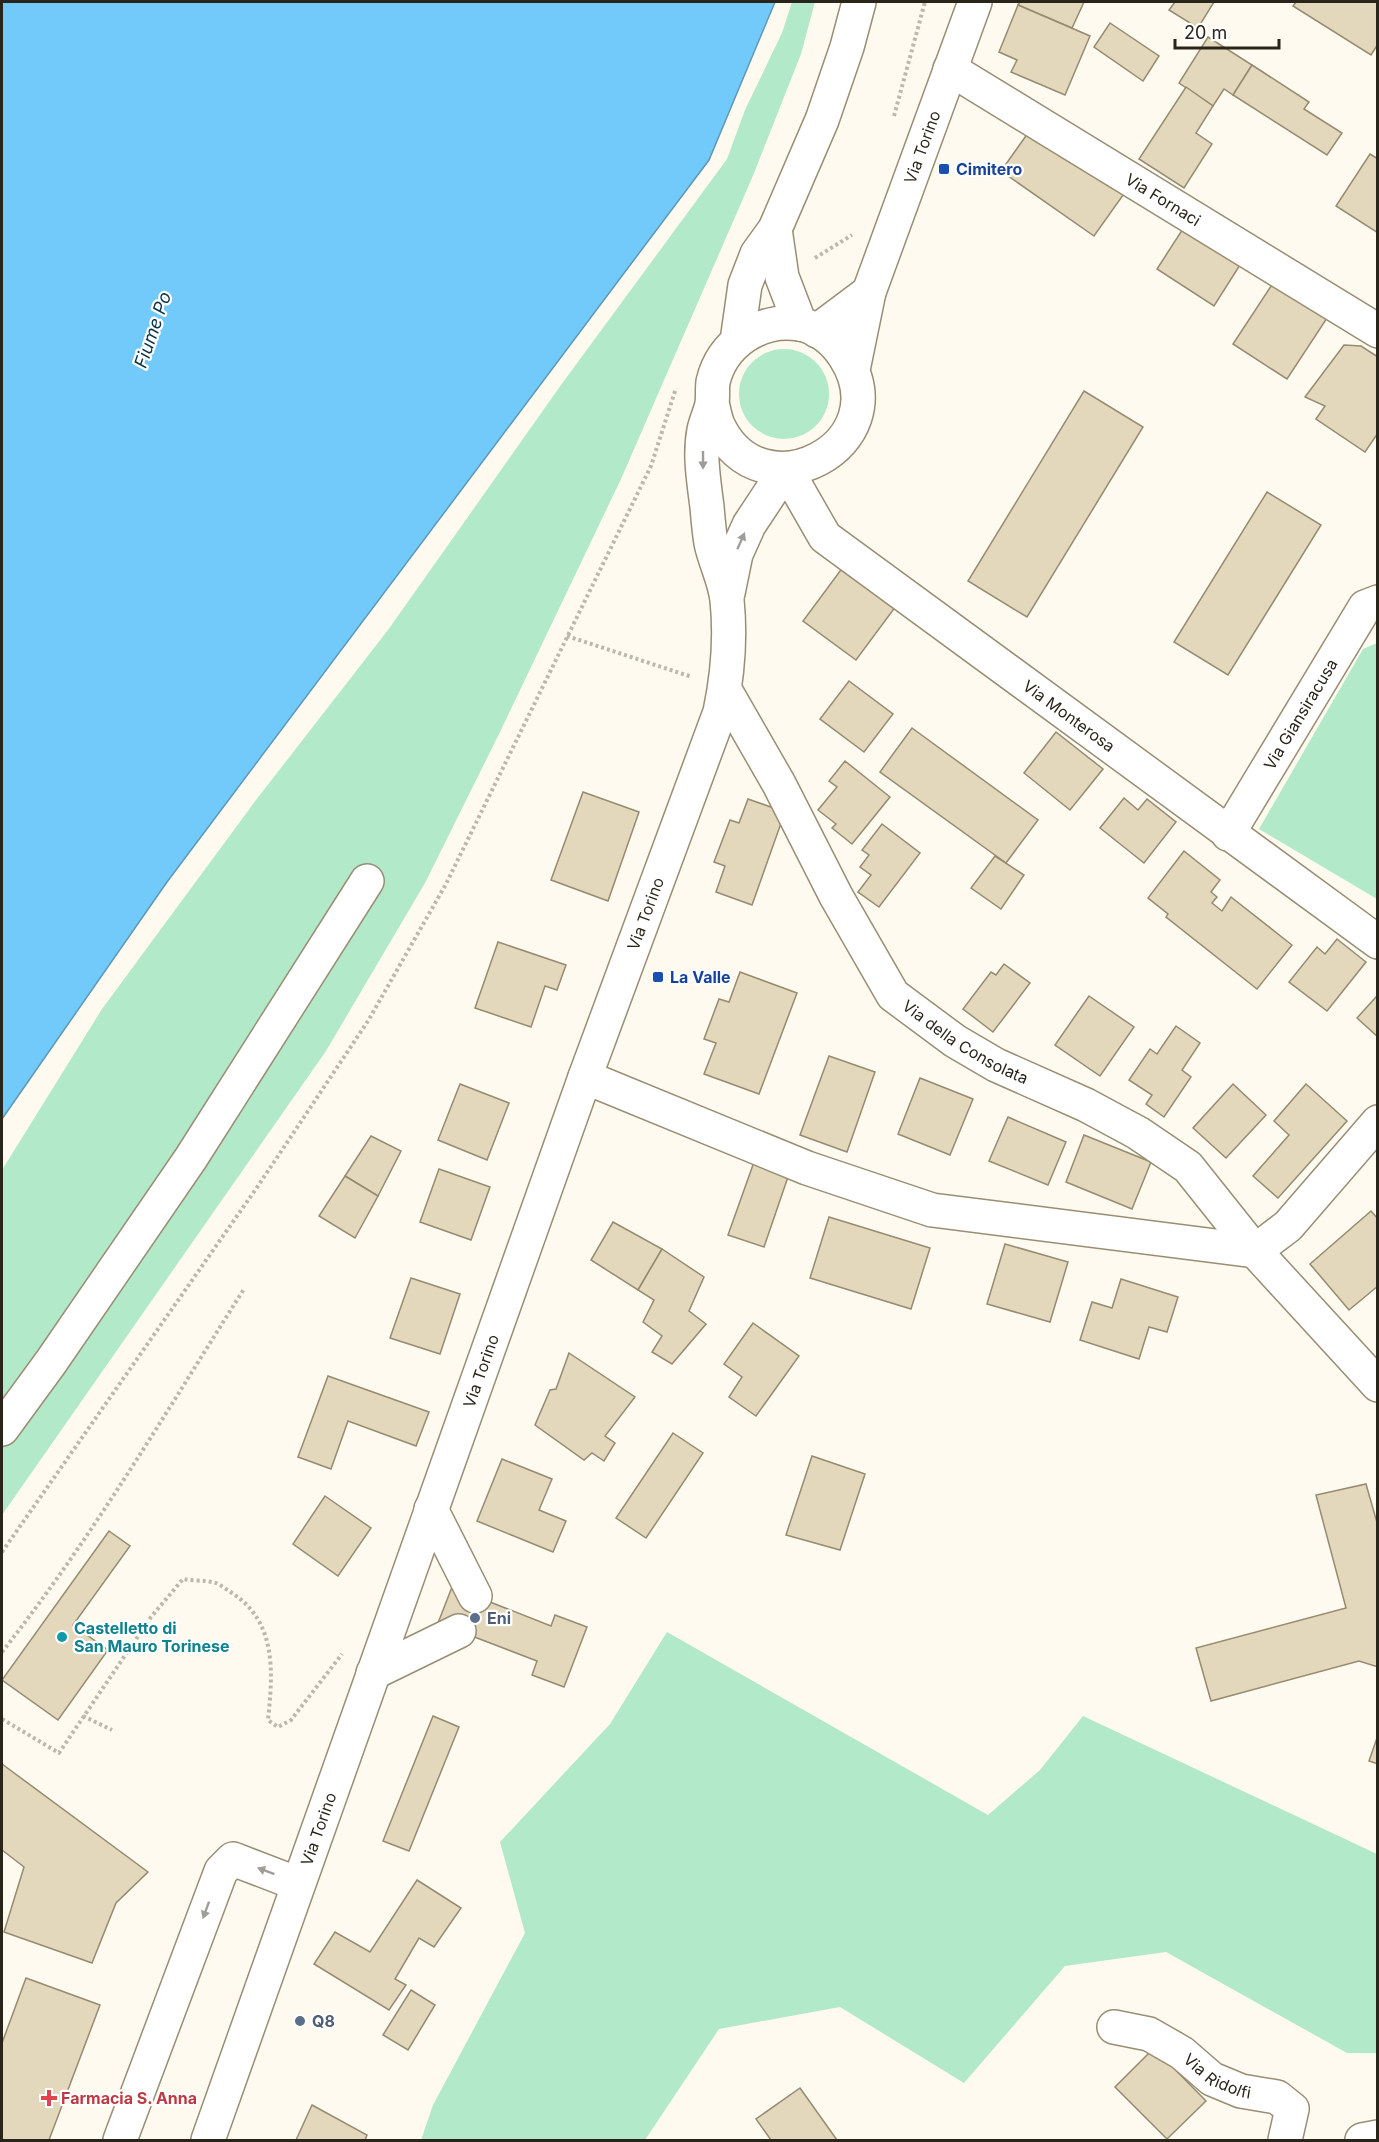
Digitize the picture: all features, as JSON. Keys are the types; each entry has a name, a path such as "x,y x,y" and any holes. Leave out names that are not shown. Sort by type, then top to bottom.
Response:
{"street":[{"path":"737,341 745,285 757,254 775,229 822,120 847,47 859,2"},
{"name":"Via Torino","path":"853,370 869,292 975,2"},
{"name":"Via Fornaci","path":"950,69 1377,331"},
{"path":"775,229 782,277 809,327 869,292"},
{"name":"Via Torino","path":"208,2140 585,1077 720,712 730,647 727,597 711,543 702,463 704,431 712,403 713,382 721,361 737,341 757,328 779,323 809,327 837,345 853,370 858,391 857,410 849,431 834,450 809,465 786,469 763,465 745,457 729,443 717,424 712,403"},
{"name":"Via Torino","path":"727,597 736,554 744,534 786,469"},
{"name":"Via Monterosa","path":"786,469 825,537 880,562 1228,834 1377,942"},
{"name":"Via Giansiracusa","path":"1228,834 1365,607 1377,602"},
{"name":"Via della Consolata","path":"725,690 779,784 836,896 893,995 955,1041 996,1065 1138,1132 1188,1167 1255,1251 1372,1367"},
{"path":"2,1429 51,1362 191,1158 367,881"},
{"path":"585,1077 807,1168 932,1210 1255,1251 1288,1226 1377,1122"},
{"path":"431,1509 475,1596"},
{"path":"373,1672 459,1632"},
{"path":"120,2140 220,1871 233,1859 298,1884"},
{"name":"Via Ridolfi","path":"1114,2027 1149,2034 1182,2052 1212,2079 1241,2091 1277,2097 1292,2109 1285,2140"},
{"path":"1362,2140 1377,2137"}],"path":[{"path":"894,117 926,2"},
{"path":"782,277 857,233"},
{"path":"2,1552 258,1186 368,1021 446,884 651,466 677,388"},
{"path":"567,636 656,664 725,690"},
{"path":"2,1652 33,1612 122,1483 244,1289"},
{"path":"2,1719 59,1753 151,1617 183,1580 215,1583 238,1597 249,1607 265,1630 271,1656 268,1720 278,1727 291,1720 344,1652"},
{"path":"83,1716 112,1730"}],"green space":[{"path":"792,2 815,2 801,54 752,178 621,479 425,883 326,1051 2,1515 2,1170 102,1009 256,800 388,630 561,385 727,159 745,110 782,33"},
{"path":"784,349 801,353 816,362 825,377 829,394 825,411 816,426 801,435 784,439 767,435 752,426 743,411 739,394 743,377 752,362 767,353"},
{"path":"1377,643 1377,899 1259,829 1363,649"},
{"path":"667,1632 988,1815 1040,1770 1083,1716 1377,1854 1377,2053 1347,2053 1166,1952 1065,1966 964,2083 840,2007 719,2029 645,2140 421,2140 433,2105 525,1933 500,1842 610,1724"}],"water":[{"name":"Fiume Po","path":"2,2 775,2 709,160 167,882 2,1119"}],"building":[{"path":"1020,2 1084,2 1072,28 1018,5"},
{"path":"1175,2 1214,2 1198,28 1169,10"},
{"path":"1296,2 1378,2 1378,44 1371,55 1293,6"},
{"path":"1018,5 1090,36 1065,95 1011,72 1017,60 999,52"},
{"path":"1110,23 1159,56 1143,81 1094,47"},
{"path":"1208,37 1252,65 1233,95 1224,89 1213,106 1179,83"},
{"path":"1252,65 1309,102 1304,109 1342,133 1327,155 1233,95"},
{"path":"1186,87 1213,106 1196,133 1212,144 1184,188 1139,159"},
{"path":"1033,126 1126,191 1094,236 1001,171"},
{"path":"1370,154 1378,159 1378,233 1336,206"},
{"path":"1188,221 1245,257 1214,306 1157,269"},
{"path":"1277,277 1331,312 1287,379 1233,344"},
{"path":"1344,345 1361,346 1378,357 1378,433 1365,452 1316,419 1325,406 1305,397"},
{"path":"1084,391 1143,427 1027,617 968,581"},
{"path":"1267,492 1321,525 1228,675 1174,642"},
{"path":"846,563 899,602 856,660 803,621"},
{"path":"849,681 893,714 864,752 820,719"},
{"path":"912,728 1038,820 1006,863 880,772"},
{"path":"1056,732 1103,769 1070,810 1024,773"},
{"path":"845,761 890,797 852,844 832,828 836,824 818,810 837,787 829,781"},
{"path":"583,792 639,812 608,901 551,880"},
{"path":"1124,798 1138,810 1147,799 1176,822 1144,863 1100,828"},
{"path":"748,799 785,812 752,905 716,892 725,866 714,862 730,820 739,823"},
{"path":"882,824 920,853 879,907 858,892 871,875 860,867 869,855 862,850"},
{"path":"1184,851 1220,880 1211,892 1217,897 1212,903 1222,911 1231,897 1292,945 1257,989 1166,917 1168,914 1148,898"},
{"path":"995,856 1024,875 1001,909 971,888"},
{"path":"1337,939 1366,962 1327,1011 1289,982 1317,947 1325,954"},
{"path":"498,942 566,965 557,990 545,986 531,1027 475,1008"},
{"path":"1004,964 1030,983 993,1032 963,1009 991,972 996,975"},
{"path":"740,972 797,993 759,1094 704,1074 716,1043 704,1039 719,999 729,1002"},
{"path":"1089,996 1134,1027 1100,1076 1055,1045"},
{"path":"1376,997 1378,998 1378,1037 1357,1018"},
{"path":"1176,1026 1200,1043 1182,1070 1191,1077 1164,1117 1146,1104 1152,1095 1129,1080 1150,1049 1157,1054"},
{"path":"829,1056 875,1072 847,1152 800,1135"},
{"path":"920,1078 973,1099 950,1155 898,1134"},
{"path":"460,1084 509,1103 487,1160 438,1140"},
{"path":"1233,1084 1266,1115 1226,1158 1193,1128"},
{"path":"1306,1084 1347,1121 1278,1198 1253,1176 1289,1135 1274,1121"},
{"path":"1008,1117 1066,1142 1048,1185 989,1161"},
{"path":"1084,1135 1151,1162 1132,1209 1066,1182"},
{"path":"371,1136 401,1151 378,1196 345,1176"},
{"path":"754,1162 789,1174 764,1247 728,1235"},
{"path":"439,1169 490,1187 471,1240 420,1222"},
{"path":"345,1176 378,1196 355,1238 319,1216"},
{"path":"1371,1211 1378,1219 1378,1286 1349,1310 1310,1264"},
{"path":"829,1217 930,1248 911,1309 810,1278"},
{"path":"613,1222 662,1249 638,1290 591,1260"},
{"path":"1005,1244 1068,1262 1050,1322 987,1304"},
{"path":"662,1249 704,1277 689,1311 706,1324 672,1364 652,1352 662,1336 643,1322 654,1300 638,1290"},
{"path":"411,1278 460,1294 440,1354 390,1338"},
{"path":"1121,1279 1178,1297 1167,1332 1149,1327 1139,1359 1080,1340 1092,1302 1112,1308"},
{"path":"753,1323 799,1356 756,1416 729,1397 742,1377 724,1364"},
{"path":"569,1353 635,1397 605,1436 615,1443 604,1461 592,1453 584,1460 535,1425 550,1390 556,1389"},
{"path":"328,1376 429,1412 416,1446 348,1421 331,1469 298,1457"},
{"path":"673,1433 703,1453 646,1538 616,1518"},
{"path":"812,1456 865,1474 840,1550 786,1535"},
{"path":"502,1459 552,1479 539,1510 566,1521 553,1552 477,1521"},
{"path":"1366,1484 1378,1526 1378,1667 1359,1661 1211,1701 1196,1648 1346,1608 1316,1495"},
{"path":"325,1496 371,1528 338,1576 293,1544"},
{"name":"Castelletto di San Mauro Torinese","path":"109,1531 130,1546 73,1625 108,1650 58,1720 2,1680"},
{"path":"452,1587 551,1626 555,1615 587,1627 564,1687 532,1675 537,1661 438,1623"},
{"path":"433,1716 459,1727 409,1851 383,1841"},
{"path":"1378,1735 1378,1764 1369,1761"},
{"path":"2,1764 148,1872 116,1903 92,1963 4,1932 24,1867 2,1850"},
{"path":"417,1880 461,1908 434,1947 419,1938 395,1979 406,1985 389,2010 314,1964 335,1932 370,1952"},
{"path":"26,1978 100,2005 49,2140 2,2140 2,2043"},
{"path":"411,1990 435,2005 408,2050 383,2035"},
{"path":"1154,2048 1206,2101 1167,2139 1115,2087"},
{"path":"800,2088 837,2140 771,2140 756,2119"},
{"path":"312,2105 367,2135 365,2140 296,2140"}],"place":[{"name":"Cimitero","path":"944,169"},
{"name":"La Valle","path":"658,977"},
{"name":"Eni","path":"475,1618"},
{"name":"Castelletto di San Mauro Torinese","path":"62,1637"},
{"name":"Q8","path":"300,2021"},
{"name":"Farmacia S. Anna","path":"49,2098"}]}
